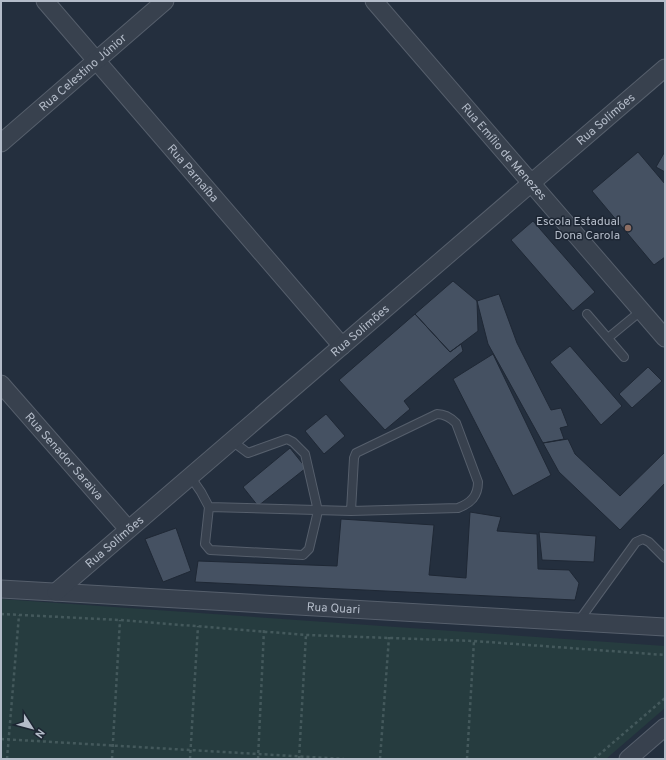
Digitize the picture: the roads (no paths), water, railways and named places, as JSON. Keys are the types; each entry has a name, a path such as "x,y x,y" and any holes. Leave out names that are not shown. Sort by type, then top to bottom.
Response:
{"street":[{"name":"Rua Parnaíba","path":"45,1 342,346"},
{"name":"Rua Celestino Júnior","path":"1,143 164,1"},
{"name":"Rua Emílio de Menezes","path":"374,1 665,338"},
{"name":"Rua Solimões","path":"56,592 665,68"},
{"name":"Rua Senador Saraiva","path":"1,384 128,530"},
{"name":"Rua Quari","path":"1,589 665,627"},
{"path":"628,759 665,727"}],"lane":[{"path":"608,338 642,310"},
{"path":"587,314 624,358"},
{"path":"208,507 318,511 351,511 458,508 469,503 476,493 478,482 456,423 452,418 442,414 437,414 356,453 354,458 351,511"},
{"path":"190,476 201,492 208,507 205,544 210,550 303,555 309,549 318,511 305,454 293,442 287,439 248,454 232,441"},
{"path":"578,622 636,542 643,539 649,542 665,558"}],"place":[{"name":"Escola Estadual Dona Carola","path":"628,228"}]}
